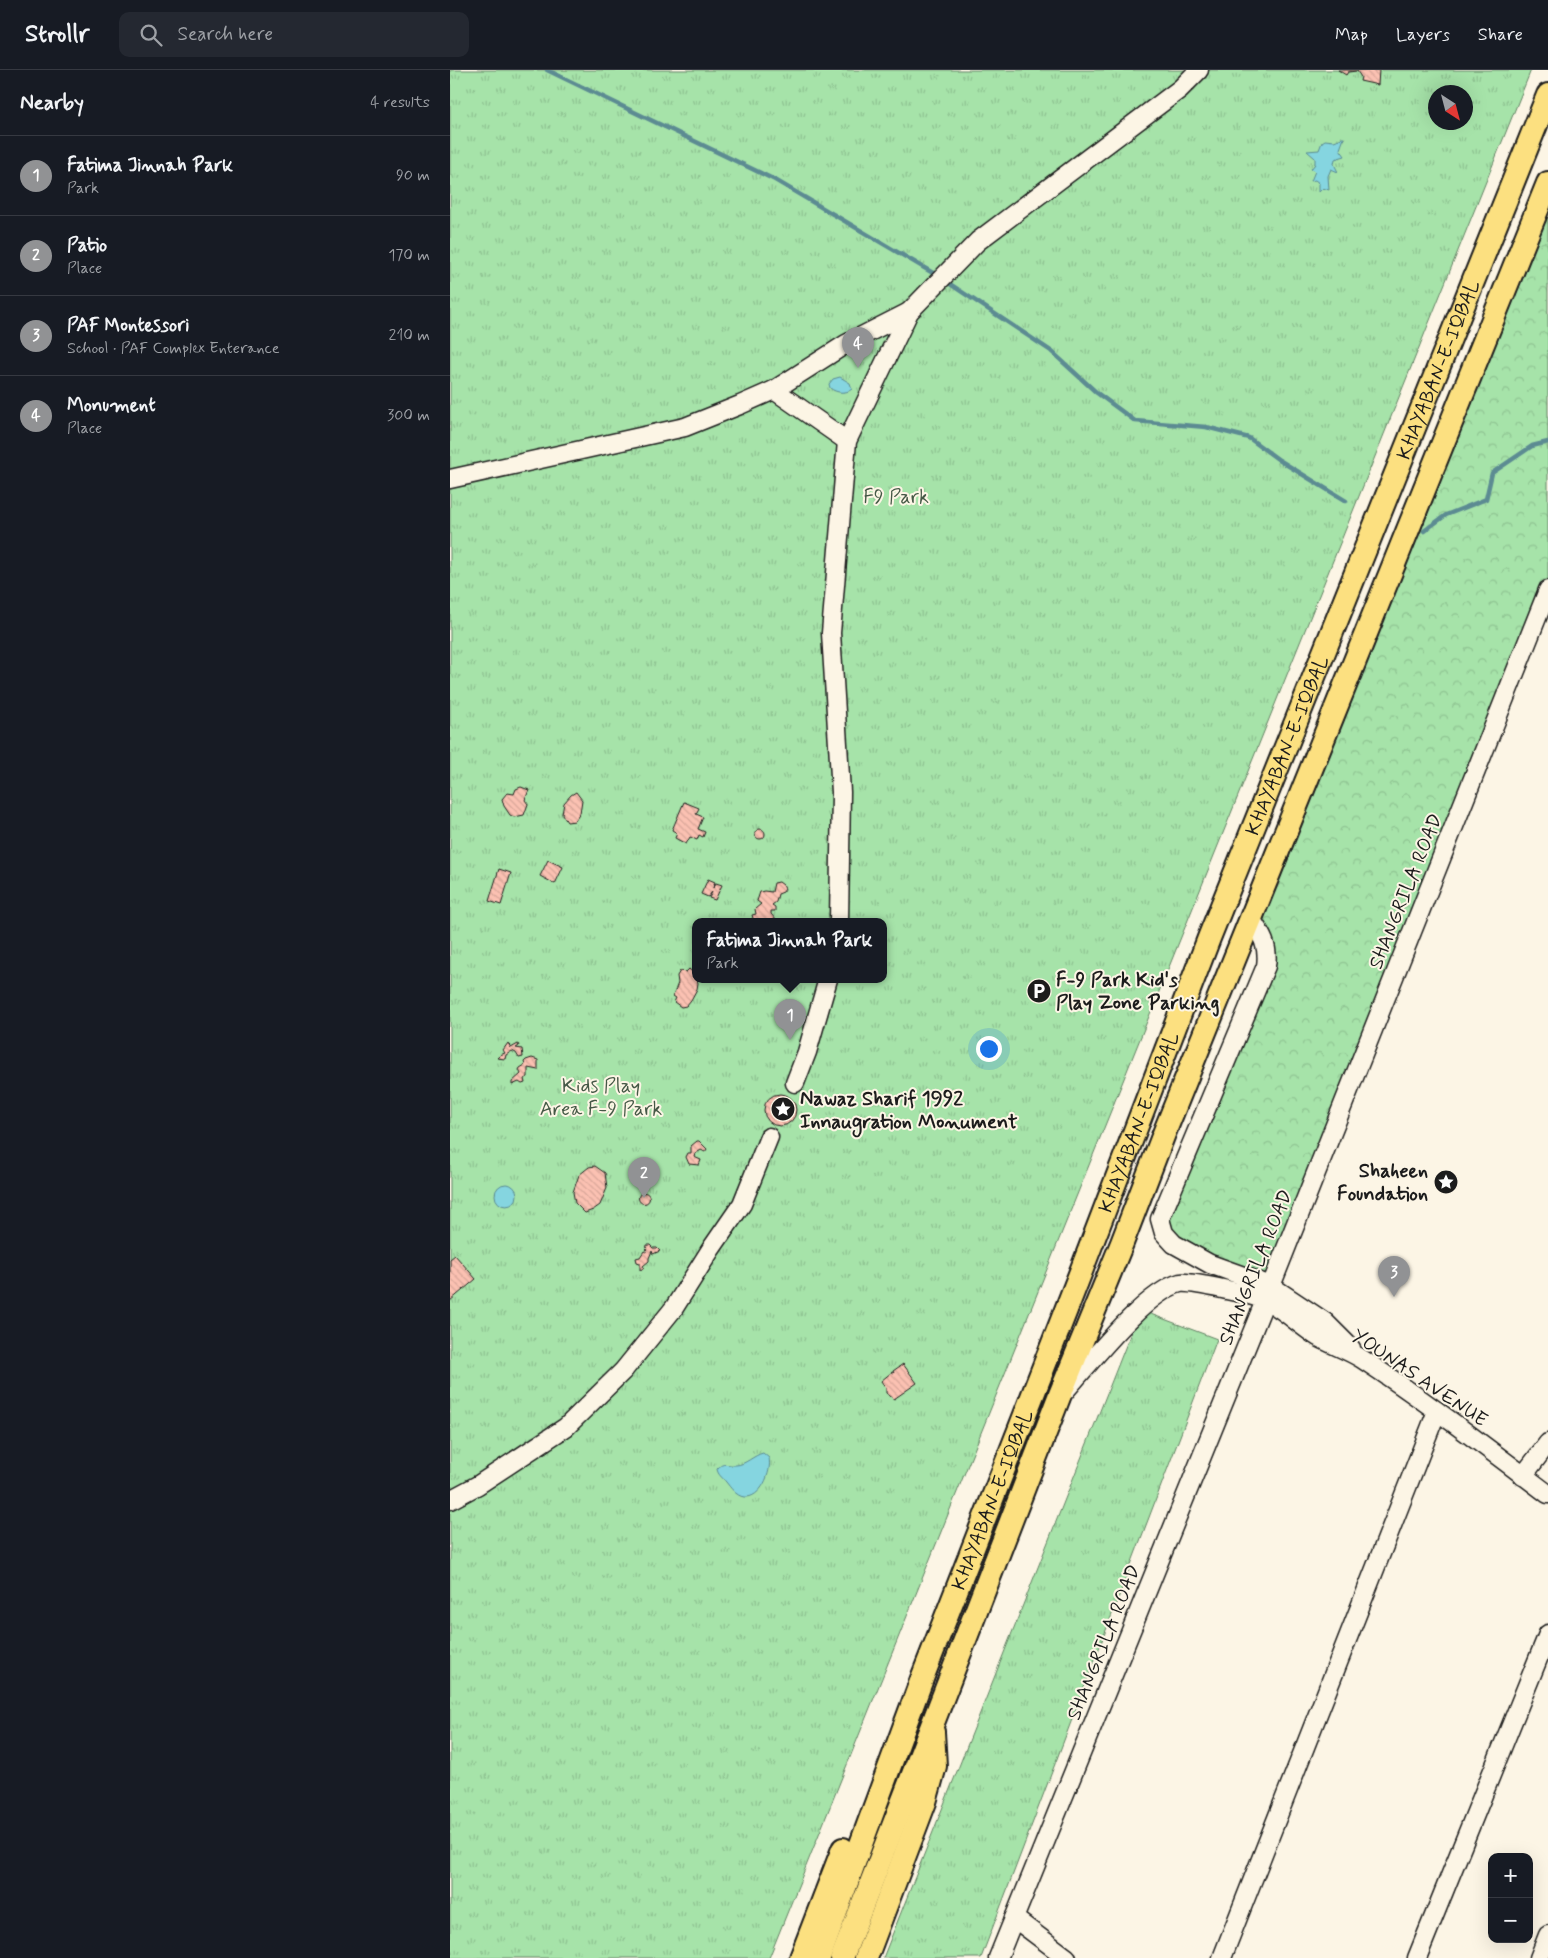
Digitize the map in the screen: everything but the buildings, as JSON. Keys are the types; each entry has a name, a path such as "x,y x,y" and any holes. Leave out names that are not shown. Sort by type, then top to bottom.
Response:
{"main road":[{"name":"KHAYABAN-E-IQBAL","path":"820,1958 908,1718 1212,929 1548,95"},
{"name":"KHAYABAN-E-IQBAL","path":"842,1958 1059,1397 1548,183"},
{"path":"801,1958 880,1759 891,1736 908,1718"},
{"path":"866,1958 926,1802 935,1766 932,1726"}],"street":[{"path":"450,480 685,426 774,390 846,344 909,312 978,241 1180,89 1199,70"},
{"path":"839,918 841,792 831,633 847,441 909,312"},
{"path":"774,390 847,441"},
{"name":"SHANGRILA ROAD","path":"998,1958 1268,1293 1548,590"},
{"path":"1251,919 1262,935 1268,954 1266,966 1160,1219 1164,1233 1174,1244 1268,1293"},
{"path":"795,1083 807,1052 827,983"},
{"path":"450,1500 478,1486 566,1427 623,1371 674,1308 710,1249 742,1204 769,1137"},
{"path":"1059,1397 1118,1331 1166,1288 1183,1282 1268,1293"},
{"name":"YOUNAS AVENUE","path":"1268,1293 1325,1322 1360,1357 1548,1494"},
{"path":"1222,1958 1436,1411"},
{"path":"1523,1476 1548,1443"},
{"path":"1417,1958 1548,1634"},
{"path":"1014,1918 1067,1958"},
{"path":"1539,1958 1548,1935"}],"green space":[{"name":"F9 Park","path":"450,70 1531,70 769,1958 450,1958"},
{"path":"1548,183 1548,590 1271,1286 1164,1233 1266,966 1251,919"},
{"path":"1140,1310 1217,1339 981,1958 883,1958"}],"water":[{"path":"1344,138 1340,149 1345,156 1335,159 1334,164 1338,172 1331,169 1328,176 1329,190 1323,188 1319,192 1319,183 1315,180 1311,181 1315,171 1311,169 1315,164 1315,158 1307,151 1319,150 1322,142 1325,140 1334,141"},
{"path":"840,377 850,383 852,389 847,392 841,392 830,388 829,384 833,379"},
{"path":"502,1184 510,1184 517,1191 517,1199 510,1206 502,1206 495,1199 495,1191"},
{"path":"763,1453 769,1458 769,1470 764,1484 756,1494 741,1496 731,1489 720,1476 717,1469 722,1465 739,1465"}],"waterway":[{"path":"547,70 775,180 938,276"},
{"path":"944,280 1051,351 1097,393 1135,421 1206,427 1249,438 1279,460 1346,501"},
{"path":"1424,531 1446,515 1486,499 1492,473 1532,446 1548,442"}],"place":[{"name":"Monument","path":"858,368"},
{"name":"F-9 Park Kid's Play Zone Parking","path":"1039,991"},
{"name":"Fatima Jinnah Park","path":"790,1040"},
{"name":"Nawaz Sharif 1992 Innaugration Monument","path":"783,1109"},
{"name":"Shaheen Foundation","path":"1446,1182"},
{"name":"Patio","path":"644,1198"},
{"name":"PAF Montessori","path":"1394,1297"}],"park label":[{"name":"Kids Play Area F-9 Park","path":"601,1096"}]}
